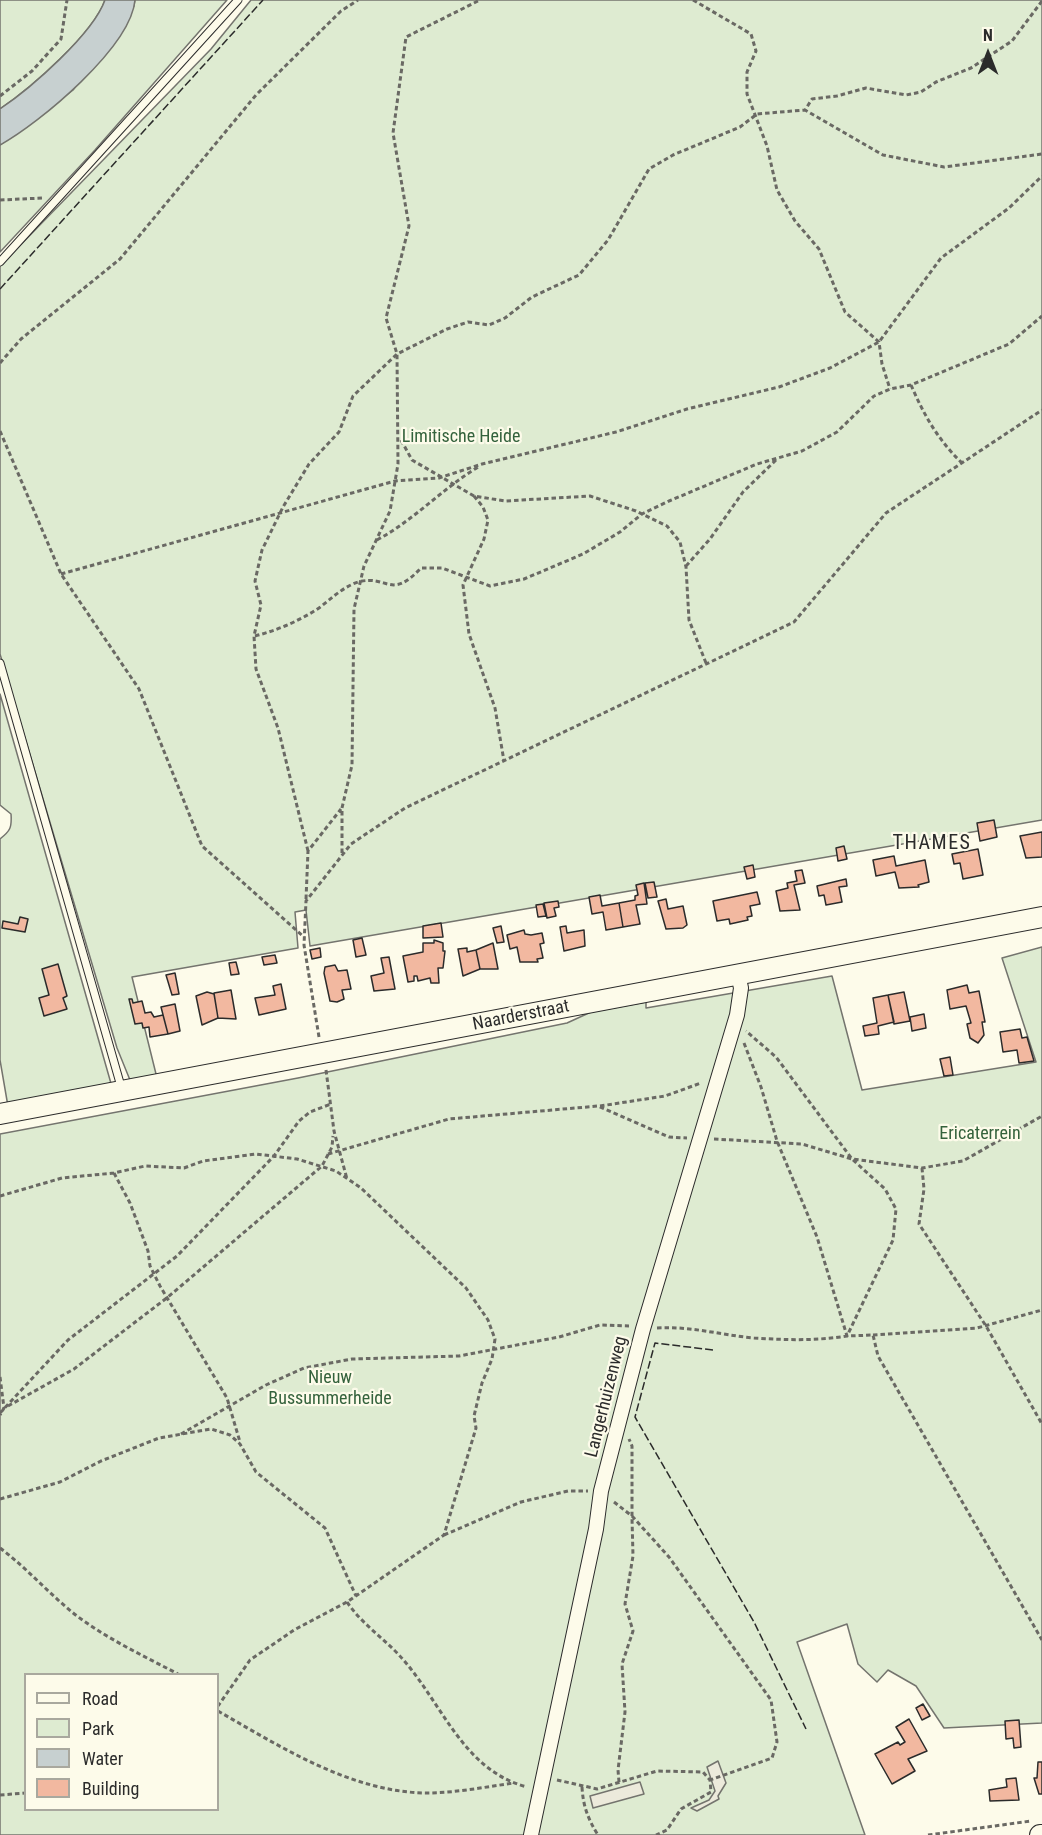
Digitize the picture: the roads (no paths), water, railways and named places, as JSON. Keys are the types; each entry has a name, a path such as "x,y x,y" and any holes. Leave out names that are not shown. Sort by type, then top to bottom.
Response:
{"street":[{"name":"Naarderstraat","path":"0,1114 1042,916"},
{"name":"Langerhuizenweg","path":"531,1835 596,1530 601,1491 643,1328 735,1022 740,998 738,974"}],"lane":[{"path":"0,262 238,0"},
{"path":"0,663 122,1091"}],"water":[{"path":"105,0 135,0 130,19 118,39 101,61 59,102 0,145 0,109 28,88 75,44 98,14"}],"district":[{"name":"THAMES","path":"932,844"}],"park label":[{"name":"Limitische Heide","path":"461,437"},
{"name":"Ericaterrein","path":"980,1134"},
{"name":"Nieuw Bussummerheide","path":"330,1388"}]}
